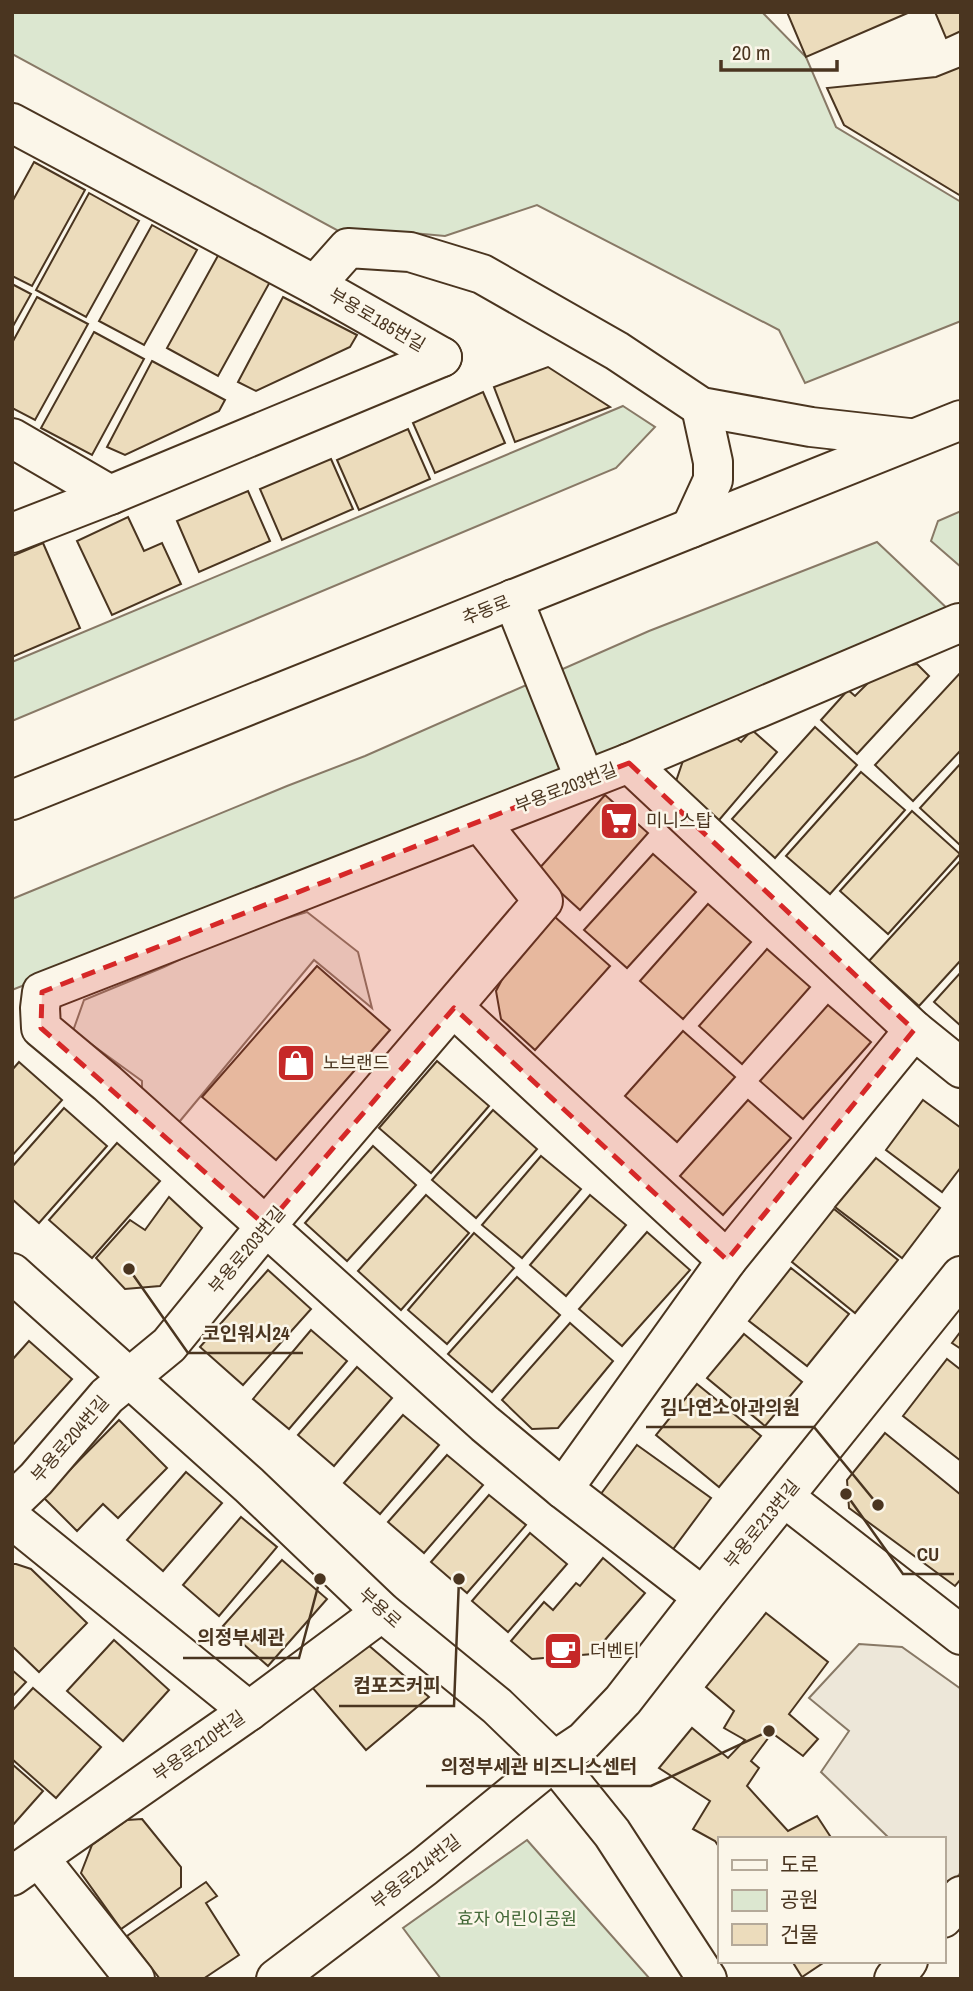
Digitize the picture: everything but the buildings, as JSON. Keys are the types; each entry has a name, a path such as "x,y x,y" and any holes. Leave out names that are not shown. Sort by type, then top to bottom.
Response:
{"street":[{"name":"부용로185번길","path":"12,123 315,285 442,358 12,533"},
{"path":"315,285 348,248 410,251 482,274 617,351 701,407 811,426 914,439"},
{"path":"691,528 713,480 713,462 701,407"},
{"name":"추동로","path":"12,800 961,420"},
{"path":"12,438 110,495"},
{"path":"513,599 585,780"},
{"path":"629,763 959,623 961,625"},
{"name":"부용로203번길","path":"129,1377 169,1345 266,1226 543,901 480,822 629,763 914,1030 961,1068"},
{"path":"480,822 42,992 41,1028 107,1083 485,1424 563,1489 703,1597"},
{"path":"454,1008 727,1260"},
{"path":"563,1489 727,1260 914,1030"},
{"name":"부용로","path":"12,1273 249,1485 382,1612 497,1706 554,1761 612,1833 707,1979"},
{"name":"부용로213번길","path":"554,1761 584,1741 623,1700 961,1276"},
{"name":"부용로204번길","path":"12,1502 36,1479 107,1396 129,1377"},
{"path":"784,1497 961,1635"},
{"path":"12,1519 249,1711"},
{"name":"부용로210번길","path":"26,1867 249,1711 382,1612"},
{"name":"부용로214번길","path":"276,1979 424,1867 554,1761"},
{"path":"26,1867 135,1979"},
{"path":"945,1916 961,1896"},
{"path":"894,1979 906,1963"}],"highlighted area":[{"path":"629,763 914,1030 727,1260 454,1008 266,1226 41,1028 42,992"}],"green space":[{"path":"12,12 762,12 806,57 836,127 961,202 961,321 805,383 779,330 537,205 445,236 401,232 344,234 12,54"},
{"path":"623,406 655,427 616,468 12,721 12,662"},
{"path":"961,511 961,567 931,541 938,521"},
{"path":"877,542 952,613 12,990 12,899 365,756 649,631"},
{"name":"효자 어린이공원","path":"527,1840 650,1979 441,1979 403,1928"}],"shaded area":[{"path":"307,912 358,952 372,1008 314,960 175,1127 142,1101 142,1081 73,1031 84,1000 234,934"},
{"path":"859,1644 902,1647 961,1689 961,1872 945,1892 945,1837 888,1837 821,1772 849,1731 809,1698"}],"place":[{"name":"미니스탑","path":"619,821"},
{"name":"노브랜드","path":"296,1063"},
{"name":"코인워시24","path":"129,1269"},
{"name":"CU","path":"846,1494"},
{"name":"김나연소아과의원","path":"878,1505"},
{"name":"의정부세관","path":"320,1579"},
{"name":"컴포즈커피","path":"459,1579"},
{"name":"더벤티","path":"563,1651"},
{"name":"의정부세관 비즈니스센터","path":"769,1731"}]}
